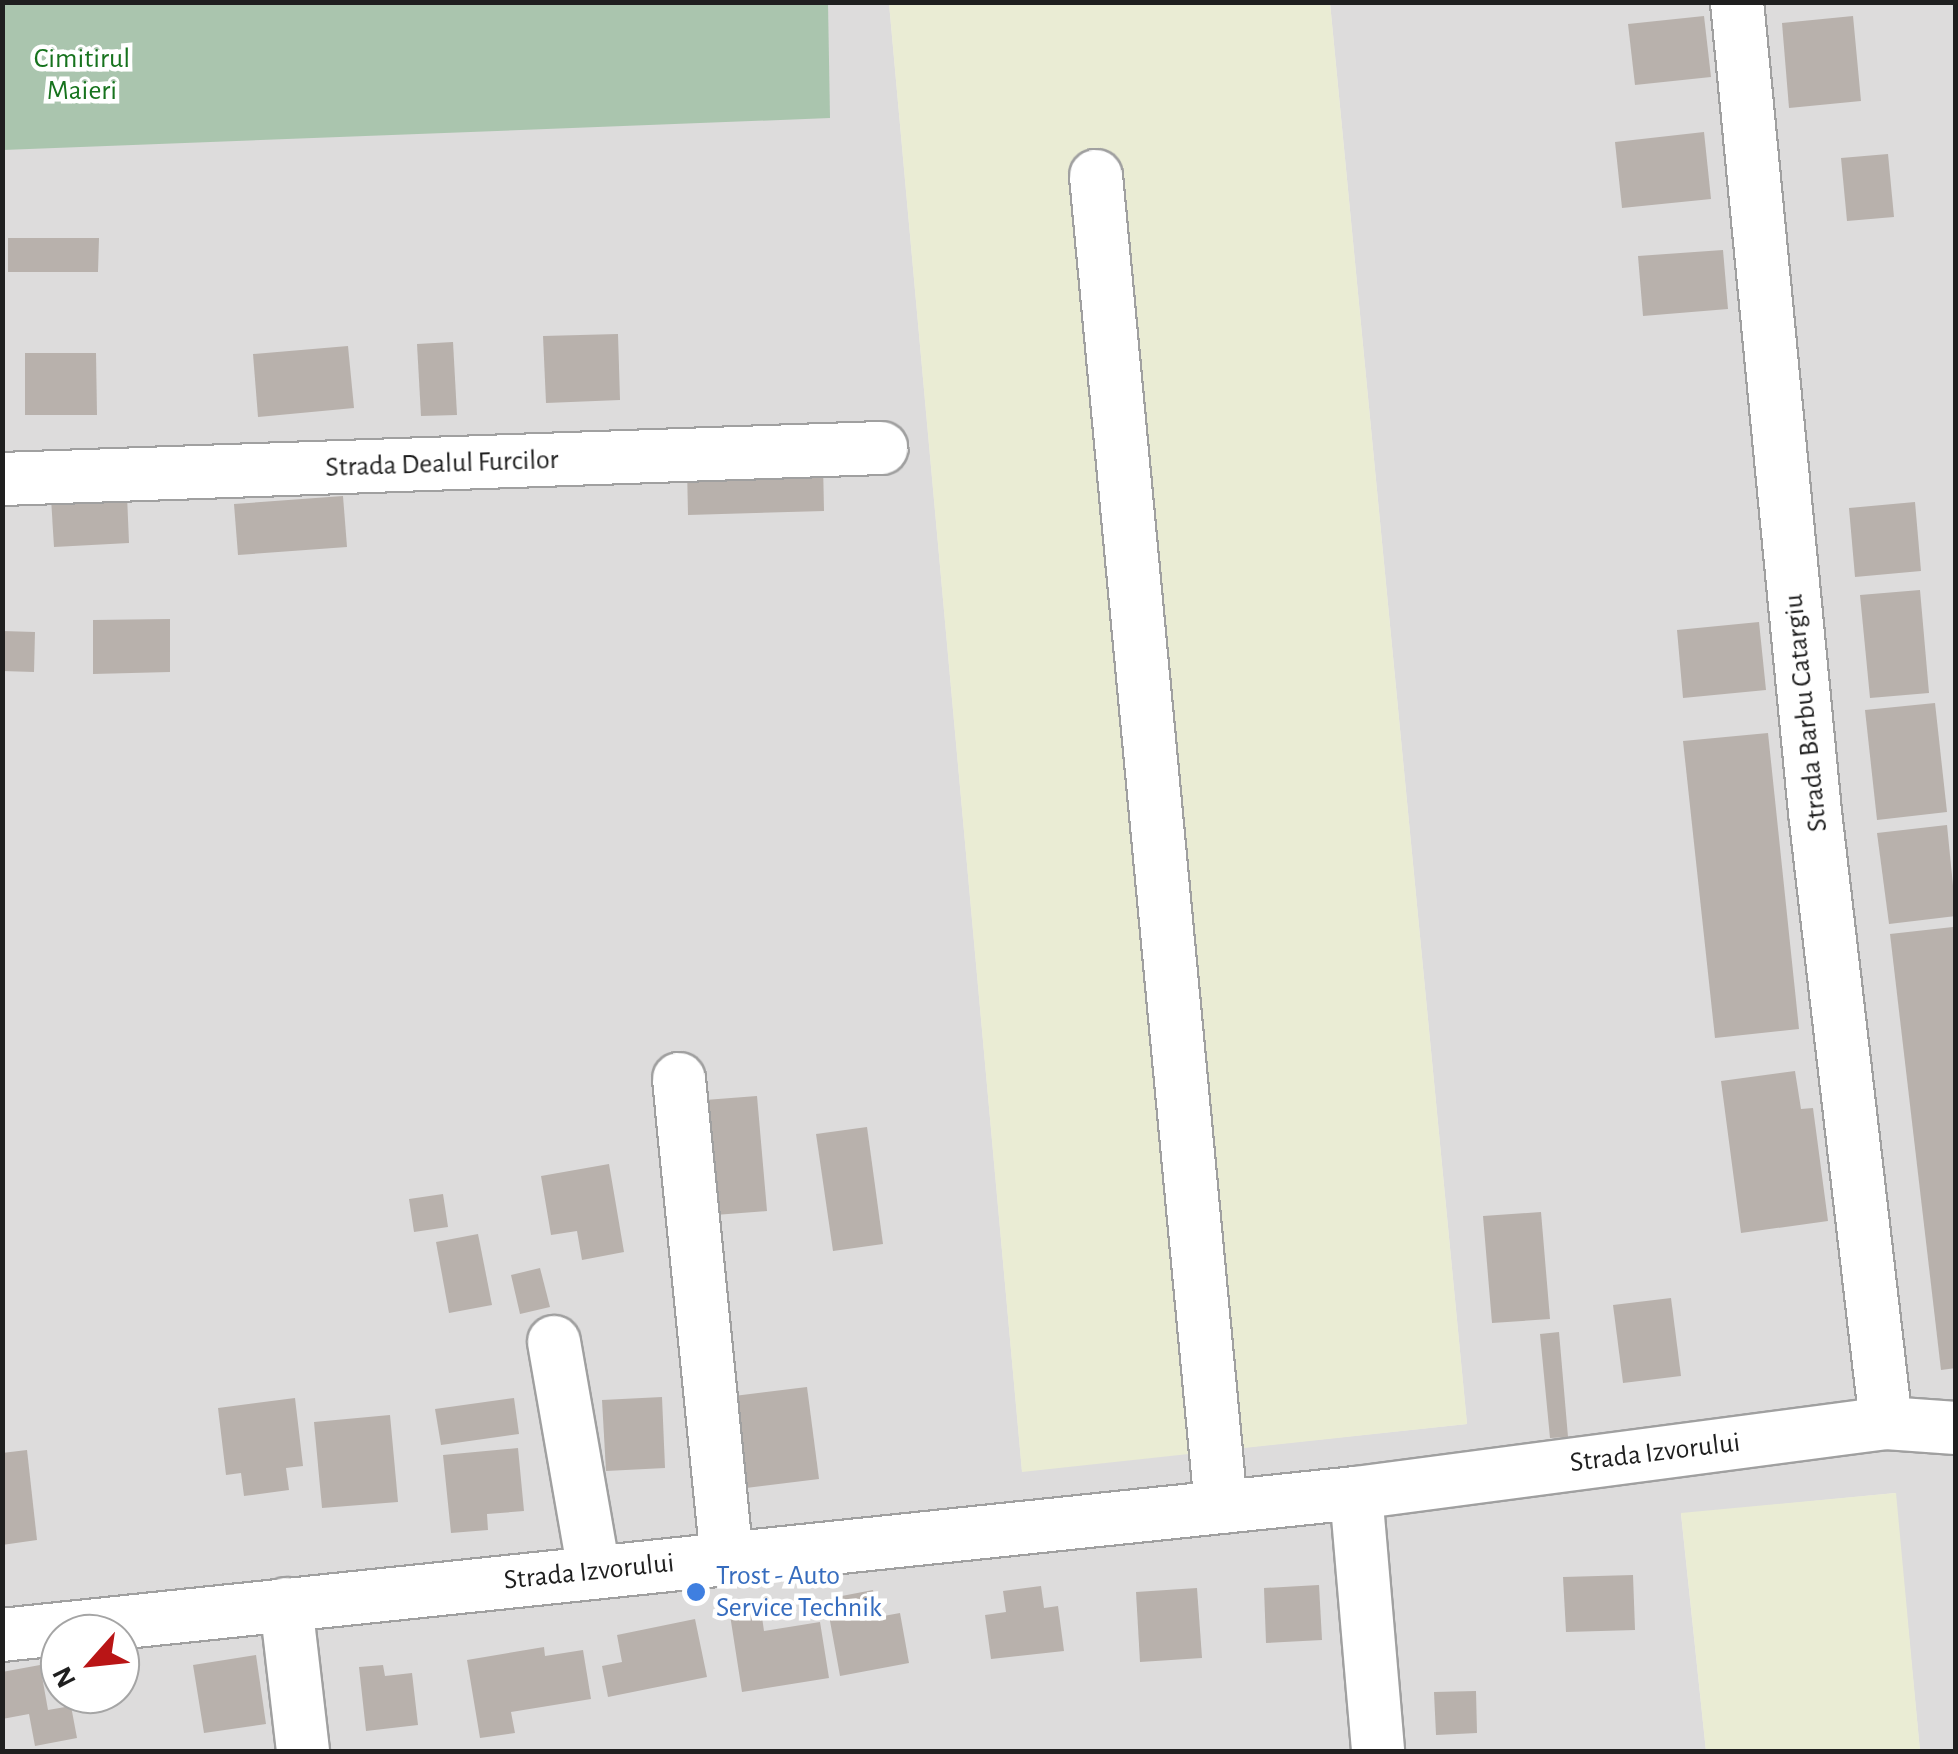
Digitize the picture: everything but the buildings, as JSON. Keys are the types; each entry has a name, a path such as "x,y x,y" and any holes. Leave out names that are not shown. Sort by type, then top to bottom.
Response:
{"street":[{"name":"Strada Barbu Catargiu","path":"1737,2 1815,812 1886,1423"},
{"path":"1096,176 1221,1506"},
{"name":"Strada Dealul Furcilor","path":"2,479 881,448"},
{"path":"679,1078 728,1558"},
{"path":"554,1342 594,1572"},
{"name":"Strada Izvorului","path":"2,1635 1356,1493 1886,1423 1956,1428"},
{"path":"1356,1493 1378,1752"},
{"path":"286,1604 303,1752"}],"shaded area":[{"path":"3,3 889,3 1022,1471 1467,1424 1330,3 1955,3 1955,1751 1920,1751 1895,1493 1681,1514 1706,1751 3,1752"}],"green space":[{"name":"Cimitirul Maieri","path":"2,3 828,3 830,118 3,150"},
{"path":"889,3 1330,3 1467,1424 1022,1472"},
{"path":"1896,1493 1920,1751 1706,1751 1681,1513"}],"place":[{"name":"Trost - Auto Service Technik","path":"696,1592"}]}
